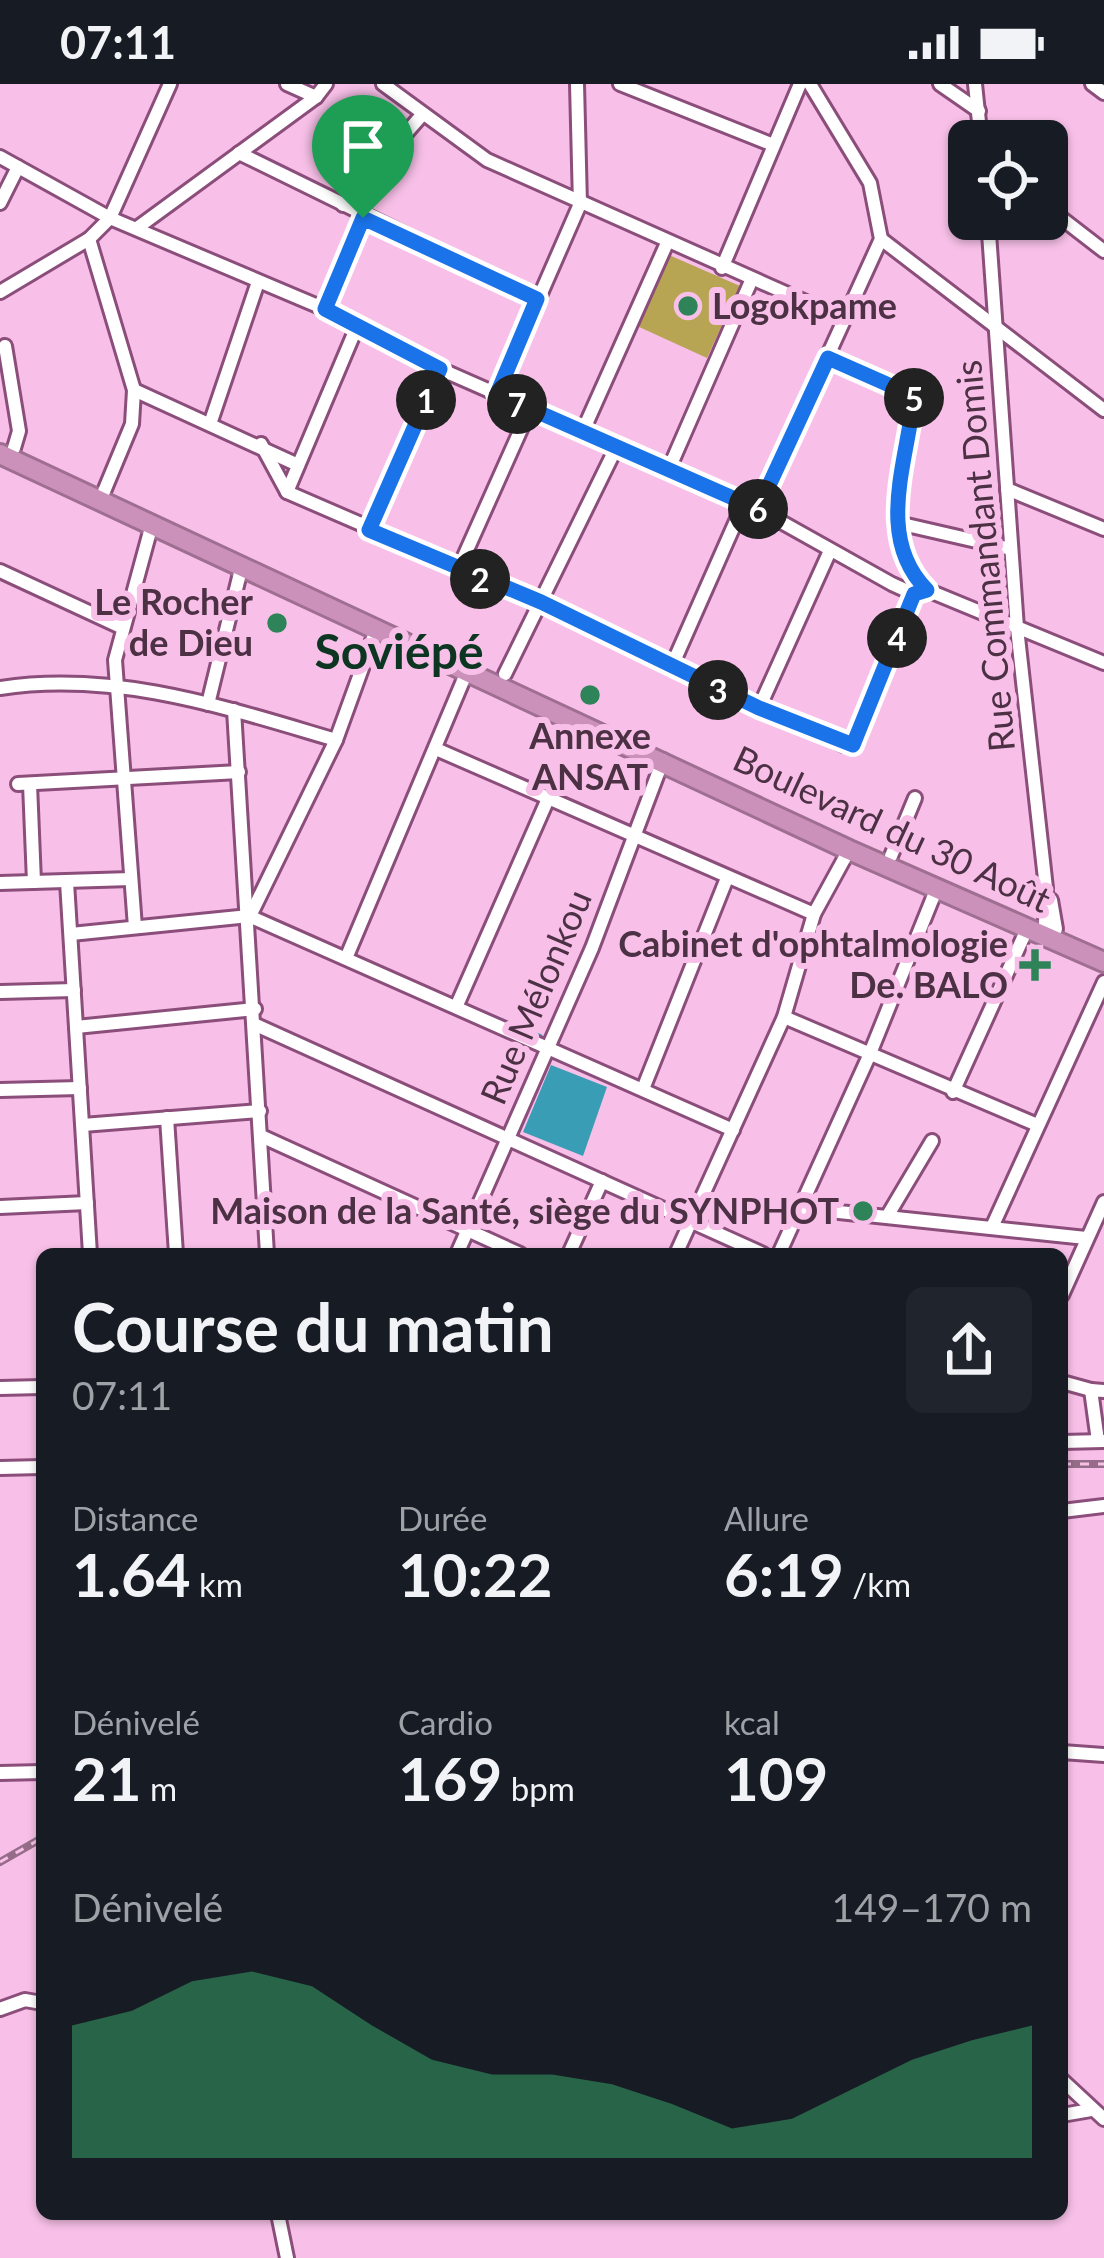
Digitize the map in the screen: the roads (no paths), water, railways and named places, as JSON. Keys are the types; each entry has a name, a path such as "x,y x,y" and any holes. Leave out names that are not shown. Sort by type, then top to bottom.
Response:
{"highway":[{"name":"Boulevard du 30 Août","path":"6,450 891,856 1104,962"},
{"name":"Boulevard du 30 Août","path":"102,497 468,669 502,679"},
{"name":"Boulevard du 30 Août","path":"665,755 936,890 1044,932 1104,949"}],"street":[{"path":"0,292 88,239 110,218 170,84"},
{"path":"287,84 316,97"},
{"path":"137,227 316,97 326,84"},
{"path":"383,84 487,160 844,319"},
{"path":"497,394 580,204 578,84"},
{"path":"620,84 772,144"},
{"path":"722,268 800,84"},
{"path":"671,668 828,358 881,238 870,183 810,84"},
{"path":"940,84 979,111"},
{"path":"975,84 980,120"},
{"path":"1092,84 1104,93"},
{"path":"343,205 421,116"},
{"path":"239,154 537,299"},
{"path":"0,157 110,218 325,309 440,369 751,506 829,553 1104,663"},
{"path":"0,203 17,167"},
{"path":"325,309 363,218"},
{"path":"1068,223 1104,251"},
{"path":"881,238 1104,410"},
{"path":"88,239 134,390 132,424 102,497"},
{"name":"Rue Commandant Domis","path":"990,240 1017,628 1046,888 1044,932"},
{"path":"582,433 668,243"},
{"path":"668,471 751,281"},
{"path":"211,421 258,282"},
{"path":"287,492 358,324"},
{"path":"0,477 6,450 19,431 4,346"},
{"path":"828,358 914,396 902,447 898,523 902,559 920,592"},
{"path":"369,530 440,369"},
{"path":"134,390 211,421 298,465"},
{"path":"458,570 530,410"},
{"path":"261,444 287,492 458,570 541,602 759,708 853,745 920,592"},
{"path":"502,679 616,448"},
{"path":"1006,489 1104,529"},
{"path":"898,523 1011,549"},
{"path":"135,927 116,684 121,627 152,524"},
{"path":"759,708 829,553"},
{"path":"208,704 242,565"},
{"path":"0,571 121,627"},
{"path":"249,916 337,740 377,626"},
{"path":"347,956 468,669"},
{"path":"0,688 116,684 234,710 337,740"},
{"path":"234,710 271,1248"},
{"path":"436,749 814,914"},
{"name":"Rue Mélonkou","path":"460,1248 549,1047 665,755"},
{"path":"34,882 24,784 239,772"},
{"path":"891,856 915,798"},
{"path":"457,1005 547,801"},
{"path":"679,1248 784,1017 814,914 849,850"},
{"path":"643,1089 727,878"},
{"path":"0,884 131,879"},
{"path":"68,881 91,1248"},
{"path":"782,1248 869,1056 936,890"},
{"path":"70,934 249,916 733,1130"},
{"path":"953,1092 1044,932"},
{"path":"993,1225 1035,1124 1104,982"},
{"path":"0,992 74,990"},
{"path":"76,1027 255,1009"},
{"path":"784,1017 1035,1124"},
{"path":"256,1025 750,1248"},
{"path":"0,1090 80,1088"},
{"path":"82,1125 260,1111"},
{"path":"167,1118 176,1248"},
{"path":"261,1136 507,1248"},
{"path":"888,1215 932,1141"},
{"path":"571,1248 602,1181"},
{"path":"1068,1281 1104,1202"},
{"path":"0,1207 87,1203"},
{"path":"801,1208 1086,1238"},
{"path":"1068,1383 1098,1390 1101,1441 1068,1442"},
{"path":"0,1388 36,1388"},
{"path":"0,1468 36,1467"},
{"path":"1068,1510 1104,1506"},
{"path":"1068,1752 1104,1755"},
{"path":"0,1773 36,1772"},
{"path":"0,2009 26,2000 36,2002"},
{"path":"1068,2086 1104,2119"},
{"path":"1068,2114 1091,2110"},
{"path":"279,2220 287,2258"}],"water":[{"path":"551,1065 607,1087 583,1156 523,1132"}],"waterway":[{"path":"467,1005 541,1036"}],"railway":[{"path":"1068,1464 1104,1464"},
{"path":"0,1862 36,1841"}],"place":[{"name":"Logokpame","path":"688,306"},
{"name":"Le Rocher de Dieu","path":"277,623"},
{"name":"Annexe ANSAT","path":"590,695"},
{"name":"Cabinet d'ophtalmologie De. BALO","path":"1035,965"},
{"name":"Maison de la Santé, siège du SYNPHOT","path":"863,1211"}],"district":[{"name":"Soviépé","path":"399,652"}]}
